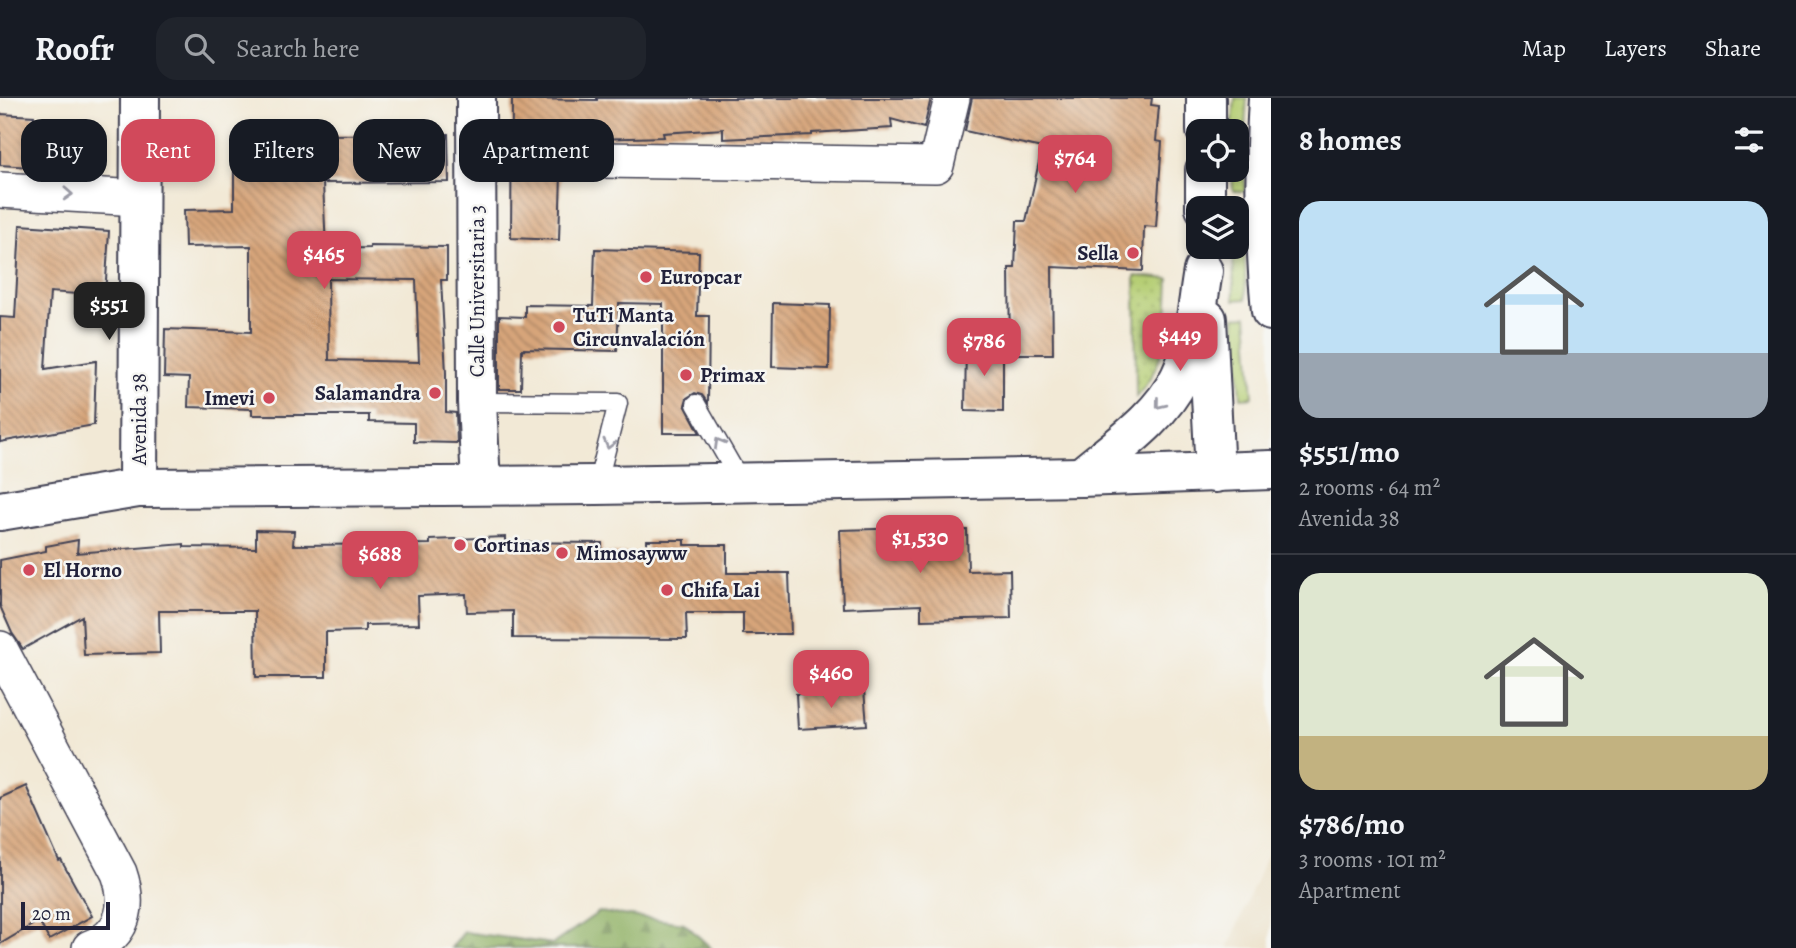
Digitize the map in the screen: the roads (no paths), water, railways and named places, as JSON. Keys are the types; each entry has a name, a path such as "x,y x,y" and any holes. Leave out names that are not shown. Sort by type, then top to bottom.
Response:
{"main road":[{"name":"Avenida 38","path":"138,488 140,98"},
{"name":"Calle Universitaria 3","path":"476,98 477,402 481,485"},
{"path":"1206,98 1206,119"},
{"path":"1268,98 1264,159 1271,311"},
{"path":"1204,259 1215,473"},
{"path":"1081,477 1139,428 1163,403 1180,378 1189,347 1204,259"},
{"path":"0,511 138,488 597,485 1081,477 1271,470"}],"street":[{"path":"614,160 936,165 952,98"},
{"path":"0,190 139,198"},
{"path":"0,649 119,873 125,891 125,905 117,927 105,942 90,948"}],"lane":[{"path":"477,402 618,402 597,485"},
{"path":"696,404 741,482"}],"place":[{"name":"Sella","path":"1133,253"},
{"name":"Europcar","path":"646,277"},
{"name":"TuTi Manta Circunvalación","path":"559,327"},
{"name":"Primax","path":"686,375"},
{"name":"Salamandra","path":"435,393"},
{"name":"Imevi","path":"269,398"},
{"name":"Cortinas","path":"460,545"},
{"name":"Mimosayww","path":"562,553"},
{"name":"El Horno","path":"29,570"},
{"name":"Chifa Lai","path":"667,590"}]}
